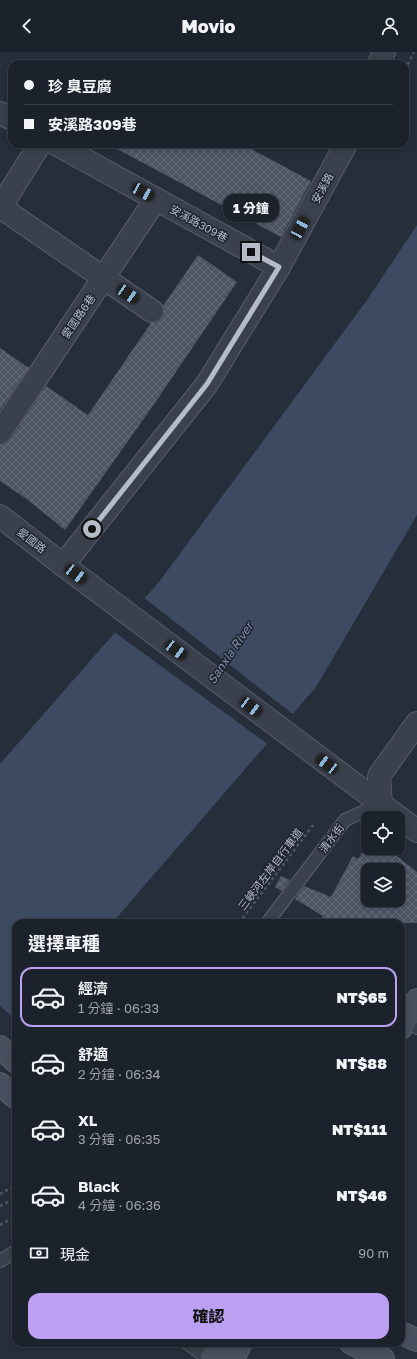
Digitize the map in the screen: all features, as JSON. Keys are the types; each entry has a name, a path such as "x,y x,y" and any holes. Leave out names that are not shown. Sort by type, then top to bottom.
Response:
{"main road":[{"path":"408,1025 417,1000"},
{"path":"0,1048 12,1058"},
{"path":"0,1084 12,1094"},
{"path":"405,1335 417,1340"},
{"path":"210,1359 218,1347"},
{"path":"233,1359 239,1347"},
{"path":"359,1347 383,1359"}],"street":[{"path":"38,148 0,208 152,311"},
{"name":"安溪路309巷","path":"63,148 279,267"},
{"name":"安溪路","path":"63,565 207,384 279,267 344,148"},
{"name":"愛國路6巷","path":"0,432 156,199"},
{"name":"愛國路","path":"0,516 417,831"},
{"path":"372,798 379,776 417,723"}],"lane":[{"name":"清水街","path":"270,919 345,820 372,798"},
{"path":"0,1261 12,1254"},
{"path":"192,1347 210,1359"}],"path":[{"path":"409,62 414,52"},
{"name":"三峽河左岸自行車道","path":"242,919 314,824"},
{"path":"0,1194 12,1187"},
{"path":"0,1206 12,1200"},
{"path":"0,1225 12,1218"}],"water":[{"name":"Sanxia River","path":"417,225 417,515 316,687 115,919 12,919 12,1039 0,1053 0,764 159,582 367,300"}],"pier":[{"path":"143,597 294,715 269,745 113,631"},
{"path":"0,1006 12,1016 12,1042 0,1055"}],"building":[{"path":"115,148 249,148 311,181 281,237"},
{"path":"198,255 237,282 150,410 65,530 28,500 0,481 0,445 6,444 10,440 46,386 88,415 151,323 158,322 162,318 164,312 163,306"},
{"path":"0,348 29,368 0,410"},
{"path":"361,854 396,855 417,872 417,923 405,923 405,919 321,919 323,916 295,899 304,886 331,897 353,856 358,859"},
{"path":"281,876 290,880 282,891 275,887"}],"route":[{"path":"92,529 207,384 279,267 251,252"}]}
